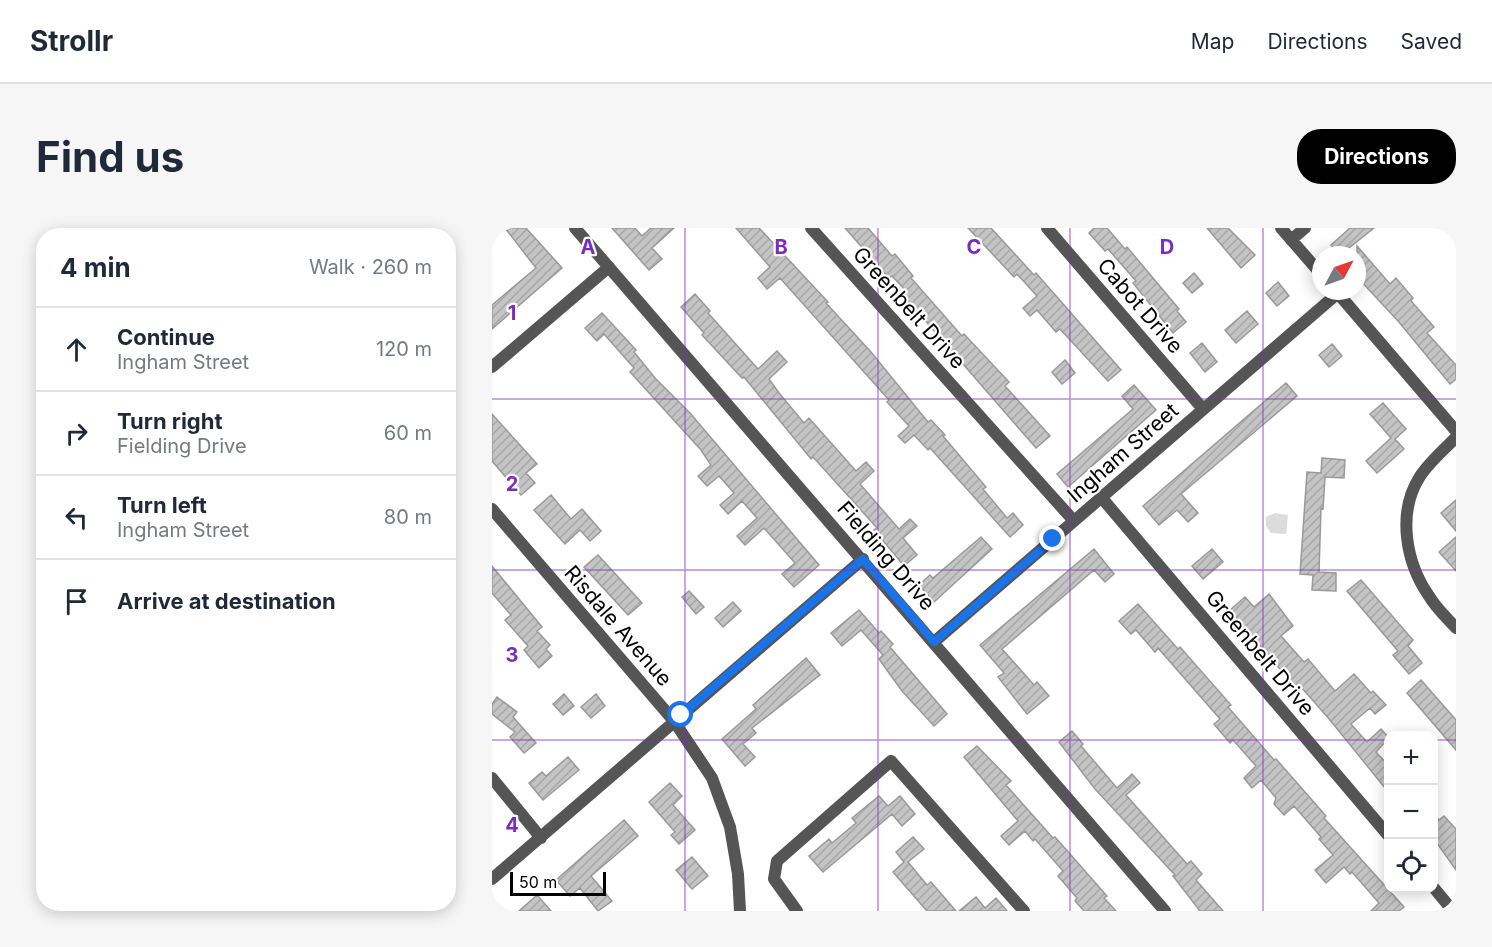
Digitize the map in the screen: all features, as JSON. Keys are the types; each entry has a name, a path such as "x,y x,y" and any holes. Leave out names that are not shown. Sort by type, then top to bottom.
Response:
{"street":[{"name":"Fielding Drive","path":"575,228 1165,911"},
{"name":"Greenbelt Drive","path":"811,228 1074,521"},
{"name":"Cabot Drive","path":"1047,228 1203,409"},
{"path":"1281,228 1312,264"},
{"path":"1291,240 1305,228"},
{"path":"492,367 609,267"},
{"name":"Ingham Street","path":"934,642 1328,300"},
{"path":"1344,300 1456,431"},
{"path":"1456,437 1419,477 1409,498 1406,534 1413,564 1428,596 1456,628"},
{"name":"Greenbelt Drive","path":"1101,497 1384,829"},
{"name":"Risdale Avenue","path":"492,509 674,721 712,778 730,827 738,874 740,911"},
{"path":"492,879 863,559"},
{"path":"797,911 774,879 777,861 891,761 1024,911"},
{"path":"492,778 541,838"},
{"path":"1438,893 1453,911"}],"shaded area":[{"path":"1275,513 1288,515 1286,534 1271,533 1266,526 1266,517"}],"building":[{"path":"505,228 526,228 562,268 492,329 492,305 536,268"},
{"path":"612,228 635,228 642,236 651,228 674,228 652,248 662,259 649,270"},
{"path":"736,228 759,228 828,302 826,303 871,352 928,422 931,420 945,435 943,436 986,487 983,489 1007,518 1013,513 1023,525 1010,537 930,448 928,450 914,435 905,443 898,436 909,426 887,402 889,400 780,278 767,289 758,278 770,267"},
{"path":"845,228 868,228 892,256 895,254 913,276 911,278 962,336 964,334 1009,382 1005,386 1050,436 1036,448 903,295 907,292 892,276 889,278"},
{"path":"968,228 991,228 1034,275 1036,273 1121,370 1108,381 1060,329 1056,332 1037,310 1030,316 1023,308 1037,296 1017,274 1014,277"},
{"path":"1094,228 1107,228 1125,249 1127,247 1179,309 1177,311 1186,322 1173,333 1133,283 1136,281 1108,249 1105,251 1089,233"},
{"path":"1207,228 1228,228 1255,255 1241,268"},
{"path":"1350,228 1374,228 1351,246 1331,245"},
{"path":"1366,256 1390,284 1396,278 1413,298 1411,301 1434,327 1427,333 1456,365 1456,379 1450,384 1366,287"},
{"path":"1194,273 1203,284 1192,293 1183,283"},
{"path":"1278,282 1289,296 1277,306 1266,293"},
{"path":"695,294 710,311 708,313 758,369 777,351 787,362 769,379 779,393 804,423 809,418 856,471 866,462 874,471 860,484 899,529 910,519 917,526 903,538 917,555 904,566 874,530 877,528 813,457 811,459 744,377 742,378 702,335 704,333 681,307"},
{"path":"1247,311 1258,324 1236,343 1225,330"},
{"path":"602,313 636,350 634,352 655,378 690,413 819,565 794,587 782,574 795,563 764,528 745,545 737,536 757,518 742,501 728,514 720,505 734,493 719,476 707,486 698,476 711,465 701,450 630,372 634,368 604,334 597,341 585,328"},
{"path":"1202,343 1217,362 1205,372 1190,353"},
{"path":"1332,344 1342,356 1329,367 1319,355"},
{"path":"1065,360 1075,373 1062,384 1052,372"},
{"path":"1286,383 1297,396 1181,494 1198,513 1188,522 1177,510 1159,525 1143,506"},
{"path":"1134,385 1156,410 1068,487 1057,474 1133,409 1122,396"},
{"path":"1383,403 1406,429 1395,439 1404,449 1377,473 1366,461 1391,438 1370,414"},
{"path":"492,414 537,464 526,473 535,483 521,495 492,461"},
{"path":"1322,458 1345,460 1344,478 1325,477 1323,509 1321,508 1319,572 1336,573 1336,591 1312,590 1313,575 1300,574 1307,472 1321,473"},
{"path":"551,495 571,519 582,509 601,531 590,541 580,530 565,544 534,510"},
{"path":"1456,500 1456,531 1441,513"},
{"path":"981,537 992,549 934,602 919,585 930,575 933,578"},
{"path":"1456,537 1456,571 1439,552"},
{"path":"1094,549 1114,574 1105,582 1094,570 1002,649 1034,685 1037,682 1049,696 1027,714 998,677 1004,673 980,645"},
{"path":"1212,549 1223,562 1203,579 1192,566"},
{"path":"598,555 642,603 628,615 584,567"},
{"path":"492,566 542,627 537,631 550,645 546,649 552,656 539,668 524,650 528,646 505,620 511,615 492,593"},
{"path":"1361,580 1413,640 1408,646 1422,663 1409,674 1393,655 1398,651 1347,591"},
{"path":"689,591 704,607 696,614 682,597"},
{"path":"1269,594 1293,626 1281,636 1304,662 1308,659 1335,691 1354,674 1371,693 1373,691 1386,705 1375,714 1370,708 1351,724 1367,742 1381,729 1384,732 1384,743 1376,752 1384,761 1384,787 1330,720 1301,687 1299,689 1280,669 1230,610 1245,597 1254,607"},
{"path":"733,602 741,611 723,627 715,618"},
{"path":"1138,604 1178,649 1180,647 1231,705 1228,707 1326,816 1324,818 1384,885 1384,893 1391,893 1404,907 1399,911 1371,911 1379,903 1352,872 1350,874 1344,867 1326,883 1315,870 1333,855 1319,839 1321,837 1294,806 1284,815 1274,804 1276,798 1261,780 1252,788 1244,778 1256,766 1233,740 1230,743 1214,724 1220,719 1158,648 1155,652 1136,630 1131,634 1119,621"},
{"path":"859,610 879,633 881,631 893,644 890,647 947,714 934,726 902,691 879,659 883,655 861,630 842,646 831,633"},
{"path":"806,658 820,675 752,728 756,733 743,744 755,757 745,766 722,739 756,709 753,705"},
{"path":"1421,680 1456,720 1456,750 1407,693"},
{"path":"564,694 574,706 563,715 553,704"},
{"path":"596,694 605,706 591,718 581,707"},
{"path":"497,697 517,712 513,717 536,743 524,753 510,737 515,732 492,714 492,704"},
{"path":"1072,731 1083,744 1081,746 1117,788 1132,774 1140,783 1126,795 1187,864 1191,861 1202,874 1196,880 1223,911 1200,911 1173,876 1175,875 1095,789 1059,742"},
{"path":"977,746 1011,781 1006,785 1107,896 1104,898 1116,911 1084,911 1075,901 1077,898 1058,876 1063,871 1035,839 1033,841 1025,831 1009,845 1001,836 1018,821 964,757"},
{"path":"568,757 579,770 543,800 529,783 542,772 546,776"},
{"path":"670,783 682,796 673,805 695,830 679,844 671,835 675,832 649,802"},
{"path":"879,796 888,806 900,796 915,814 902,826 892,814 823,872 809,856 829,839 832,843 856,823 852,818"},
{"path":"1444,816 1456,829 1456,870 1438,845 1438,819"},
{"path":"624,820 638,836 591,876 612,901 598,911 580,888 570,896 556,880"},
{"path":"913,837 924,849 908,862 927,885 931,882 956,911 927,911 893,872 904,862 896,852"},
{"path":"692,857 708,876 692,889 676,870"},
{"path":"537,895 551,911 519,911"},
{"path":"976,897 985,908 996,898 1007,911 959,911"}],"route":[{"path":"681,715 863,559 934,642 1053,539"}]}
